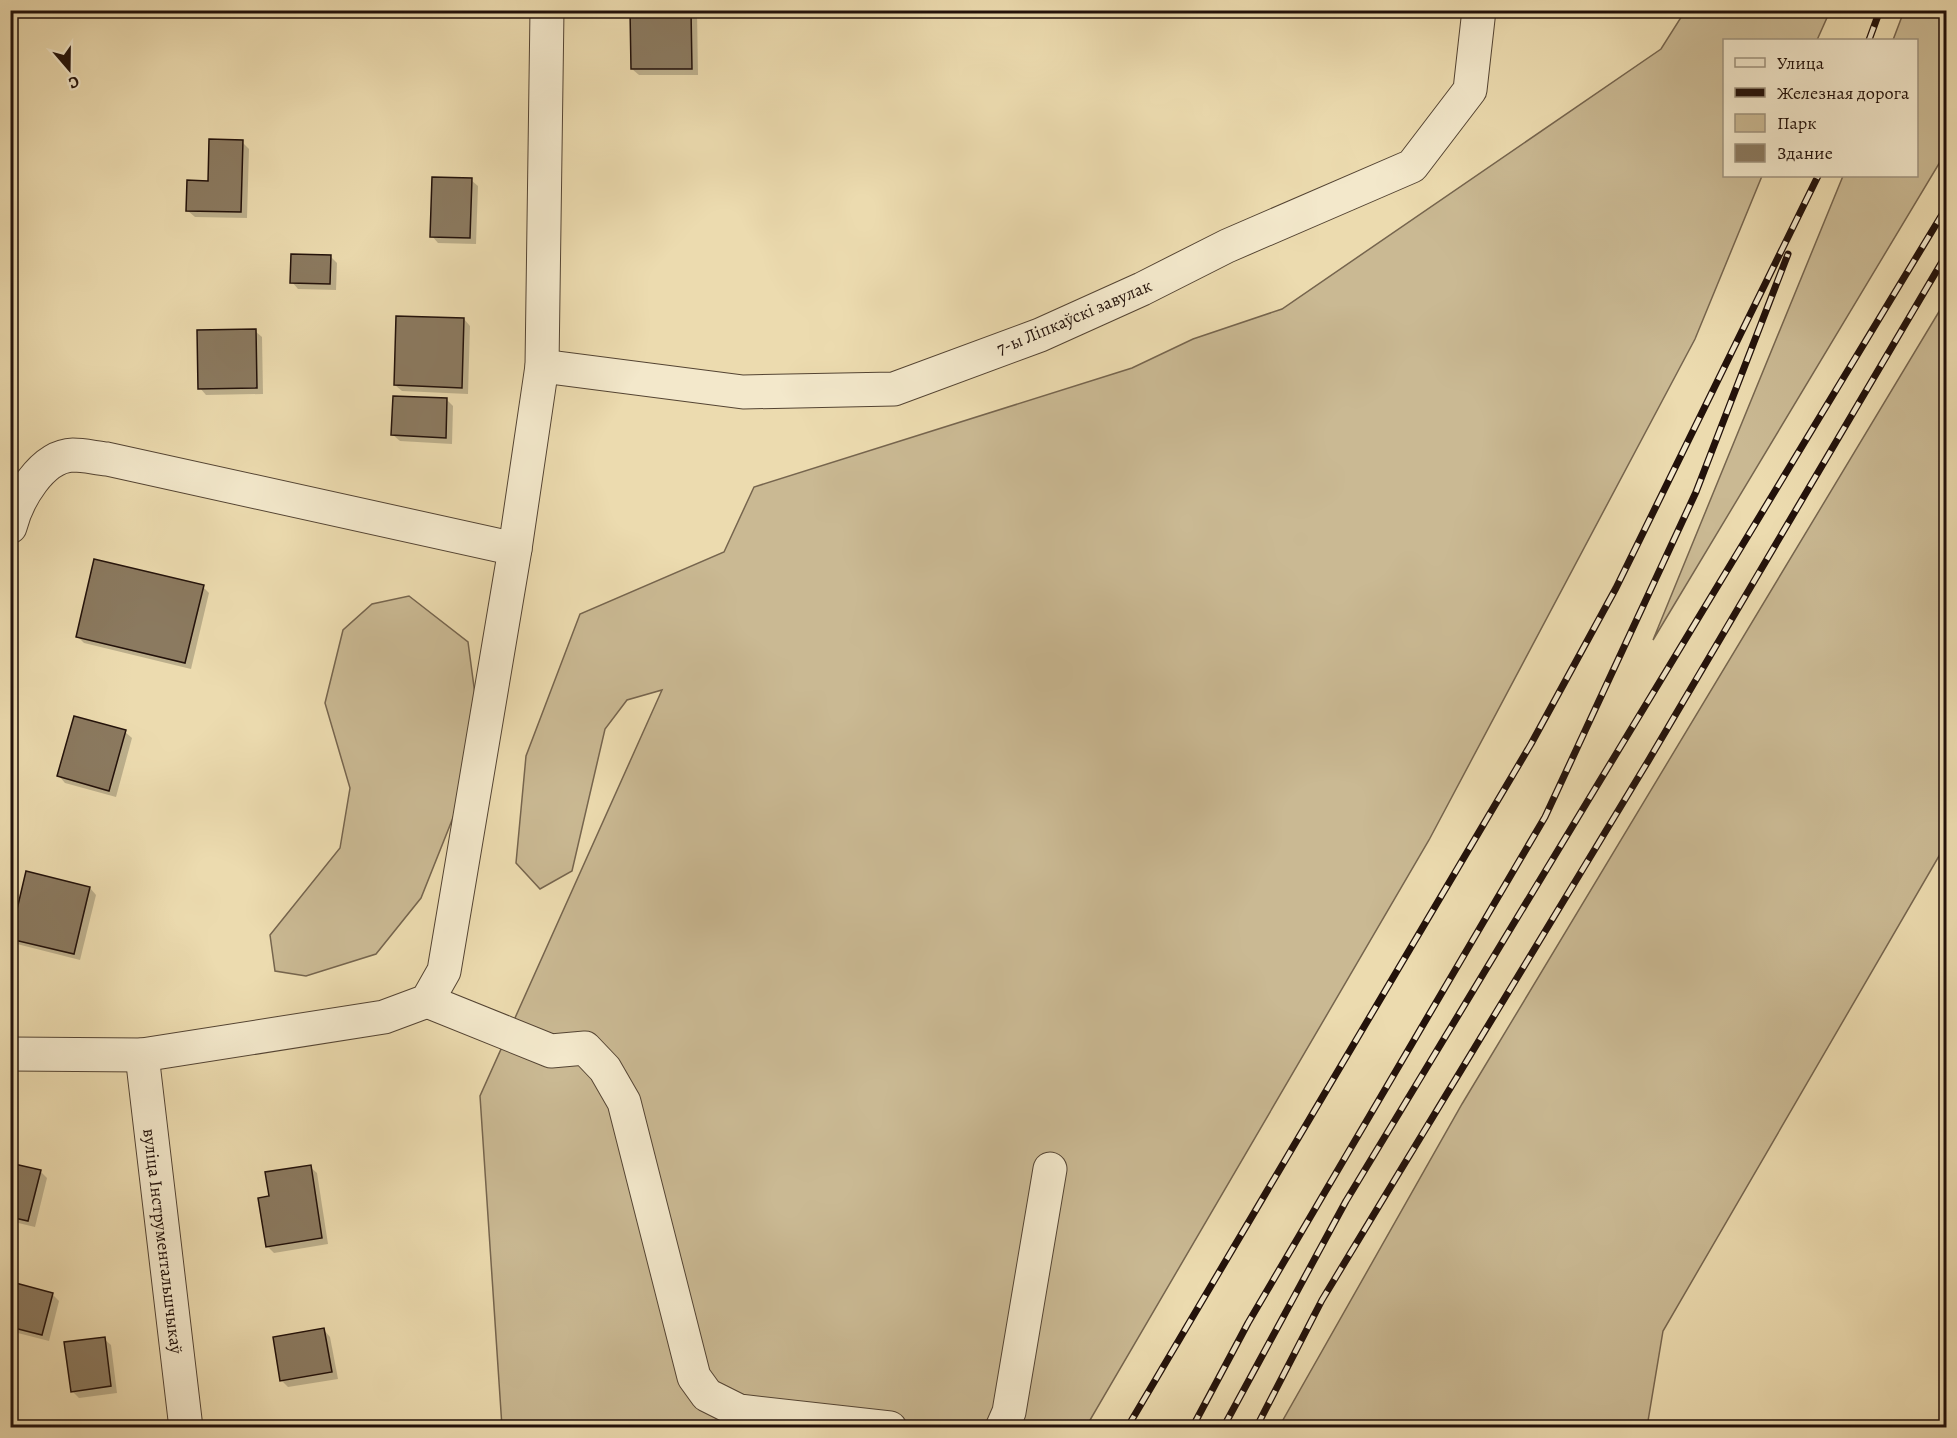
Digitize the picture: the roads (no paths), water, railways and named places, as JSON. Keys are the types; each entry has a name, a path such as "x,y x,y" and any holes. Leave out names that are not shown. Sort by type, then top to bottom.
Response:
{"street":[{"path":"428,1002 444,971 515,549 542,366 547,10"},
{"name":"7-ы Ліпкаўскі завулак","path":"542,366 743,392 894,389 1040,334 1142,289 1227,246 1412,166 1470,90 1479,10"},
{"path":"10,527 15,510 44,467 71,455 107,459 515,549"},
{"path":"10,1054 142,1055 384,1017 428,1002 551,1051 585,1048 605,1069 624,1102 694,1377 707,1395 739,1411 890,1428"},
{"name":"вуліца Інструментальшчыкаў","path":"142,1055 186,1428"},
{"path":"1002,1428 1009,1412 1050,1169"}],"railway":[{"path":"1869,39 1880,10"},
{"path":"1127,1428 1531,744 1616,588 1818,177"},
{"path":"1223,1428 1346,1201 1946,208"},
{"path":"1192,1428 1248,1323 1545,817 1696,492 1788,254"},
{"path":"1256,1428 1322,1300 1647,763 1946,255"}]}
